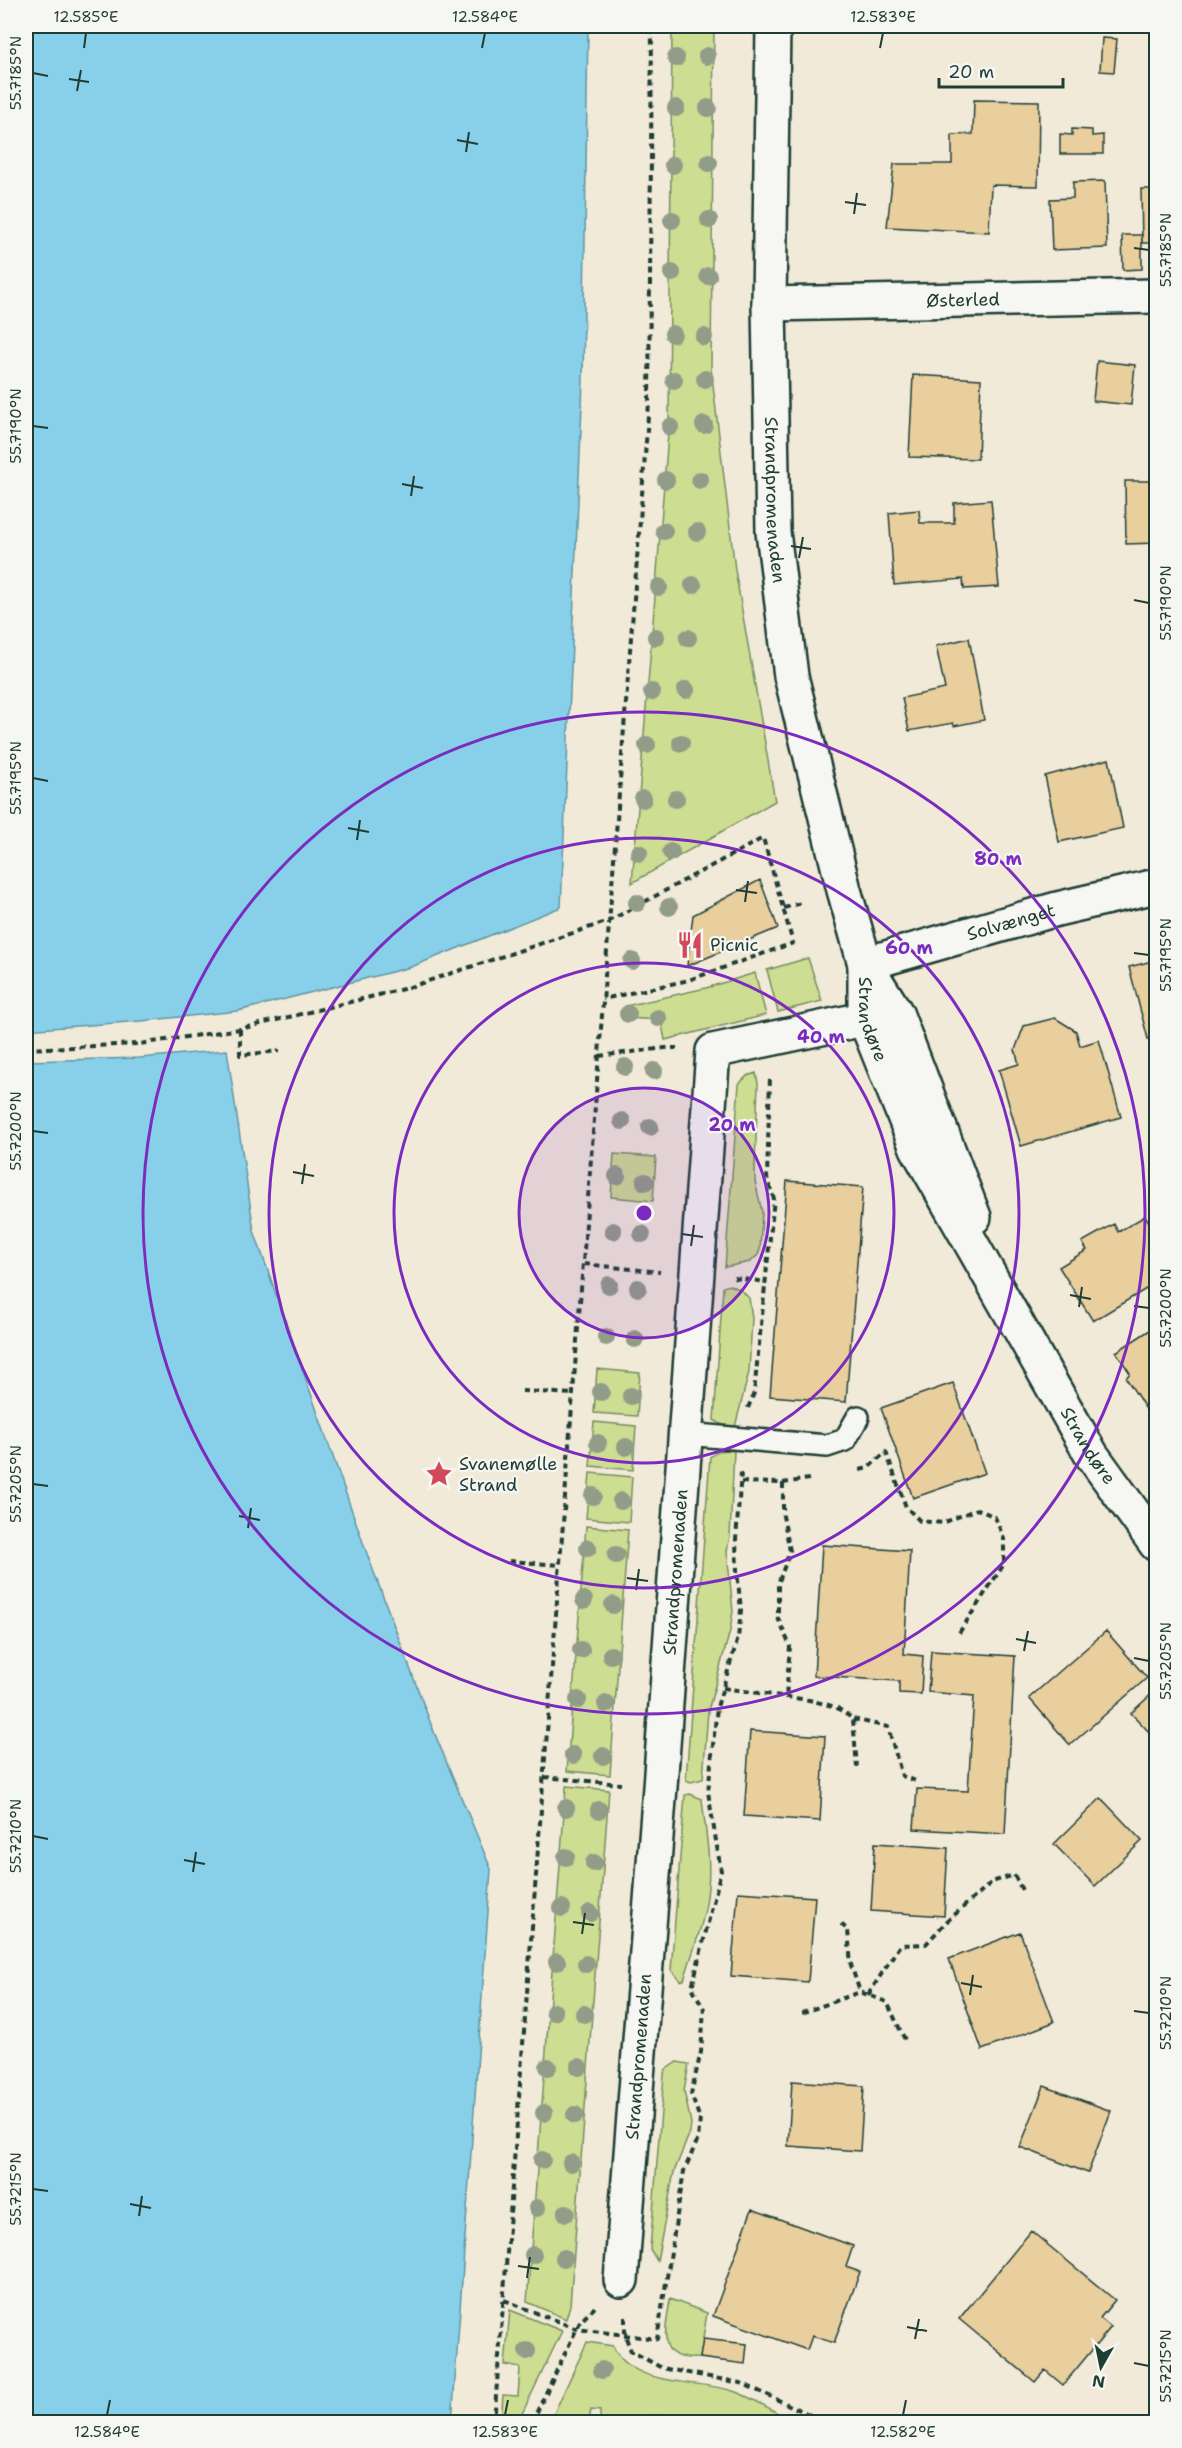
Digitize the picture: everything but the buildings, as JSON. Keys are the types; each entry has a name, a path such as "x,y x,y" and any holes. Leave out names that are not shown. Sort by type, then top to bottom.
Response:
{"street":[{"name":"Strandpromenaden","path":"773,26 769,304 773,532 791,676 844,890 865,964"},
{"name":"Østerled","path":"769,304 1156,296"},
{"name":"Solvænget","path":"865,964 1057,909 1156,886"},
{"name":"Strandøre","path":"865,964 881,1016 1009,1312 1091,1454 1156,1544"},
{"path":"714,1051 881,1016"},
{"name":"Strandpromenaden","path":"621,2280 714,1051"}],"lane":[{"path":"685,1434 827,1446 845,1440 858,1417"}],"path":[{"path":"494,2422 648,403 652,26"},
{"path":"26,1049 139,1044 240,1029 407,988 609,921 763,838 793,943 688,980 603,999"},
{"path":"784,908 801,903"},
{"path":"240,1029 240,1055 280,1051"},
{"path":"504,2300 577,2329 657,2339 684,2171 698,2139 699,2119 691,2094 700,2052 704,2009 692,1987 721,1870 708,1798 717,1707 738,1638 740,1619 736,1540 745,1416 754,1393 774,1199 767,1178 771,1080 764,1040"},
{"path":"599,1056 664,1048 714,1051"},
{"path":"584,1264 668,1272"},
{"path":"724,1277 766,1282"},
{"path":"522,1391 573,1394"},
{"path":"852,1472 868,1468 886,1452 906,1507 920,1521 943,1523 977,1509 995,1517 1004,1539 1004,1564 957,1636"},
{"path":"741,1482 783,1483 814,1478"},
{"path":"783,1483 783,1516 790,1551 778,1584 778,1618 790,1646 786,1697"},
{"path":"509,1561 560,1565"},
{"path":"723,1688 836,1707 853,1719 888,1727 902,1776 918,1782"},
{"path":"853,1719 857,1767"},
{"path":"543,1777 629,1784"},
{"path":"868,1995 900,1946 926,1944 945,1923 992,1882 1014,1875 1022,1890"},
{"path":"841,1924 848,1930 851,1965 860,1992"},
{"path":"802,2013 860,1992 887,2002 906,2042"},
{"path":"532,2422 580,2322 621,2280"},
{"path":"621,2280 626,2335 631,2351 662,2368 741,2383 826,2422"}],"green space":[{"path":"672,26 714,26 711,368 735,570 775,801 632,883 669,422"},
{"path":"808,958 822,1001 778,1012 767,970"},
{"path":"755,973 766,1015 665,1040 661,1020 624,1018 625,1006 706,988"},
{"path":"756,1073 758,1083 755,1181 762,1212 760,1249 758,1255 750,1262 725,1267 739,1084 747,1076"},
{"path":"614,1154 656,1157 653,1201 611,1197"},
{"path":"730,1285 741,1290 749,1298 752,1318 749,1372 735,1427 726,1427 714,1420 723,1287"},
{"path":"597,1369 640,1373 637,1416 594,1413"},
{"path":"594,1422 636,1426 633,1470 590,1466"},
{"path":"718,1451 734,1451 730,1536 727,1551 733,1611 730,1631 708,1711 703,1779 691,1782 686,1780 710,1457"},
{"path":"590,1473 632,1477 629,1522 586,1518"},
{"path":"586,1526 628,1530 610,1775 567,1771"},
{"path":"566,1786 609,1790 570,2305 566,2319 527,2302"},
{"path":"690,1794 702,1799 709,1876 702,1923 684,1980 681,1981 671,1970 685,1795"},
{"path":"677,2062 689,2064 684,2091 691,2123 690,2132 674,2172 657,2261 650,2249 664,2074 665,2070"},
{"path":"670,2299 707,2313 700,2358 685,2358 669,2350 666,2333"},
{"path":"510,2310 562,2331 518,2422 501,2422 503,2395 518,2396 520,2368 505,2365"},
{"path":"587,2342 613,2346 622,2360 650,2376 733,2391 757,2401 794,2422 716,2422 713,2419 670,2422 658,2415 644,2416 635,2422 601,2422 600,2411 591,2410 589,2420 583,2422 550,2422"}],"water":[{"path":"26,26 588,26 583,381 561,907 411,967 238,1011 26,1030"},
{"path":"227,1050 254,1231 366,1551 432,1727 491,1869 452,2422 26,2422 26,1061 140,1058"}],"place":[{"name":"Picnic","path":"690,945"},
{"name":"Svanemølle Strand","path":"439,1474"}]}
